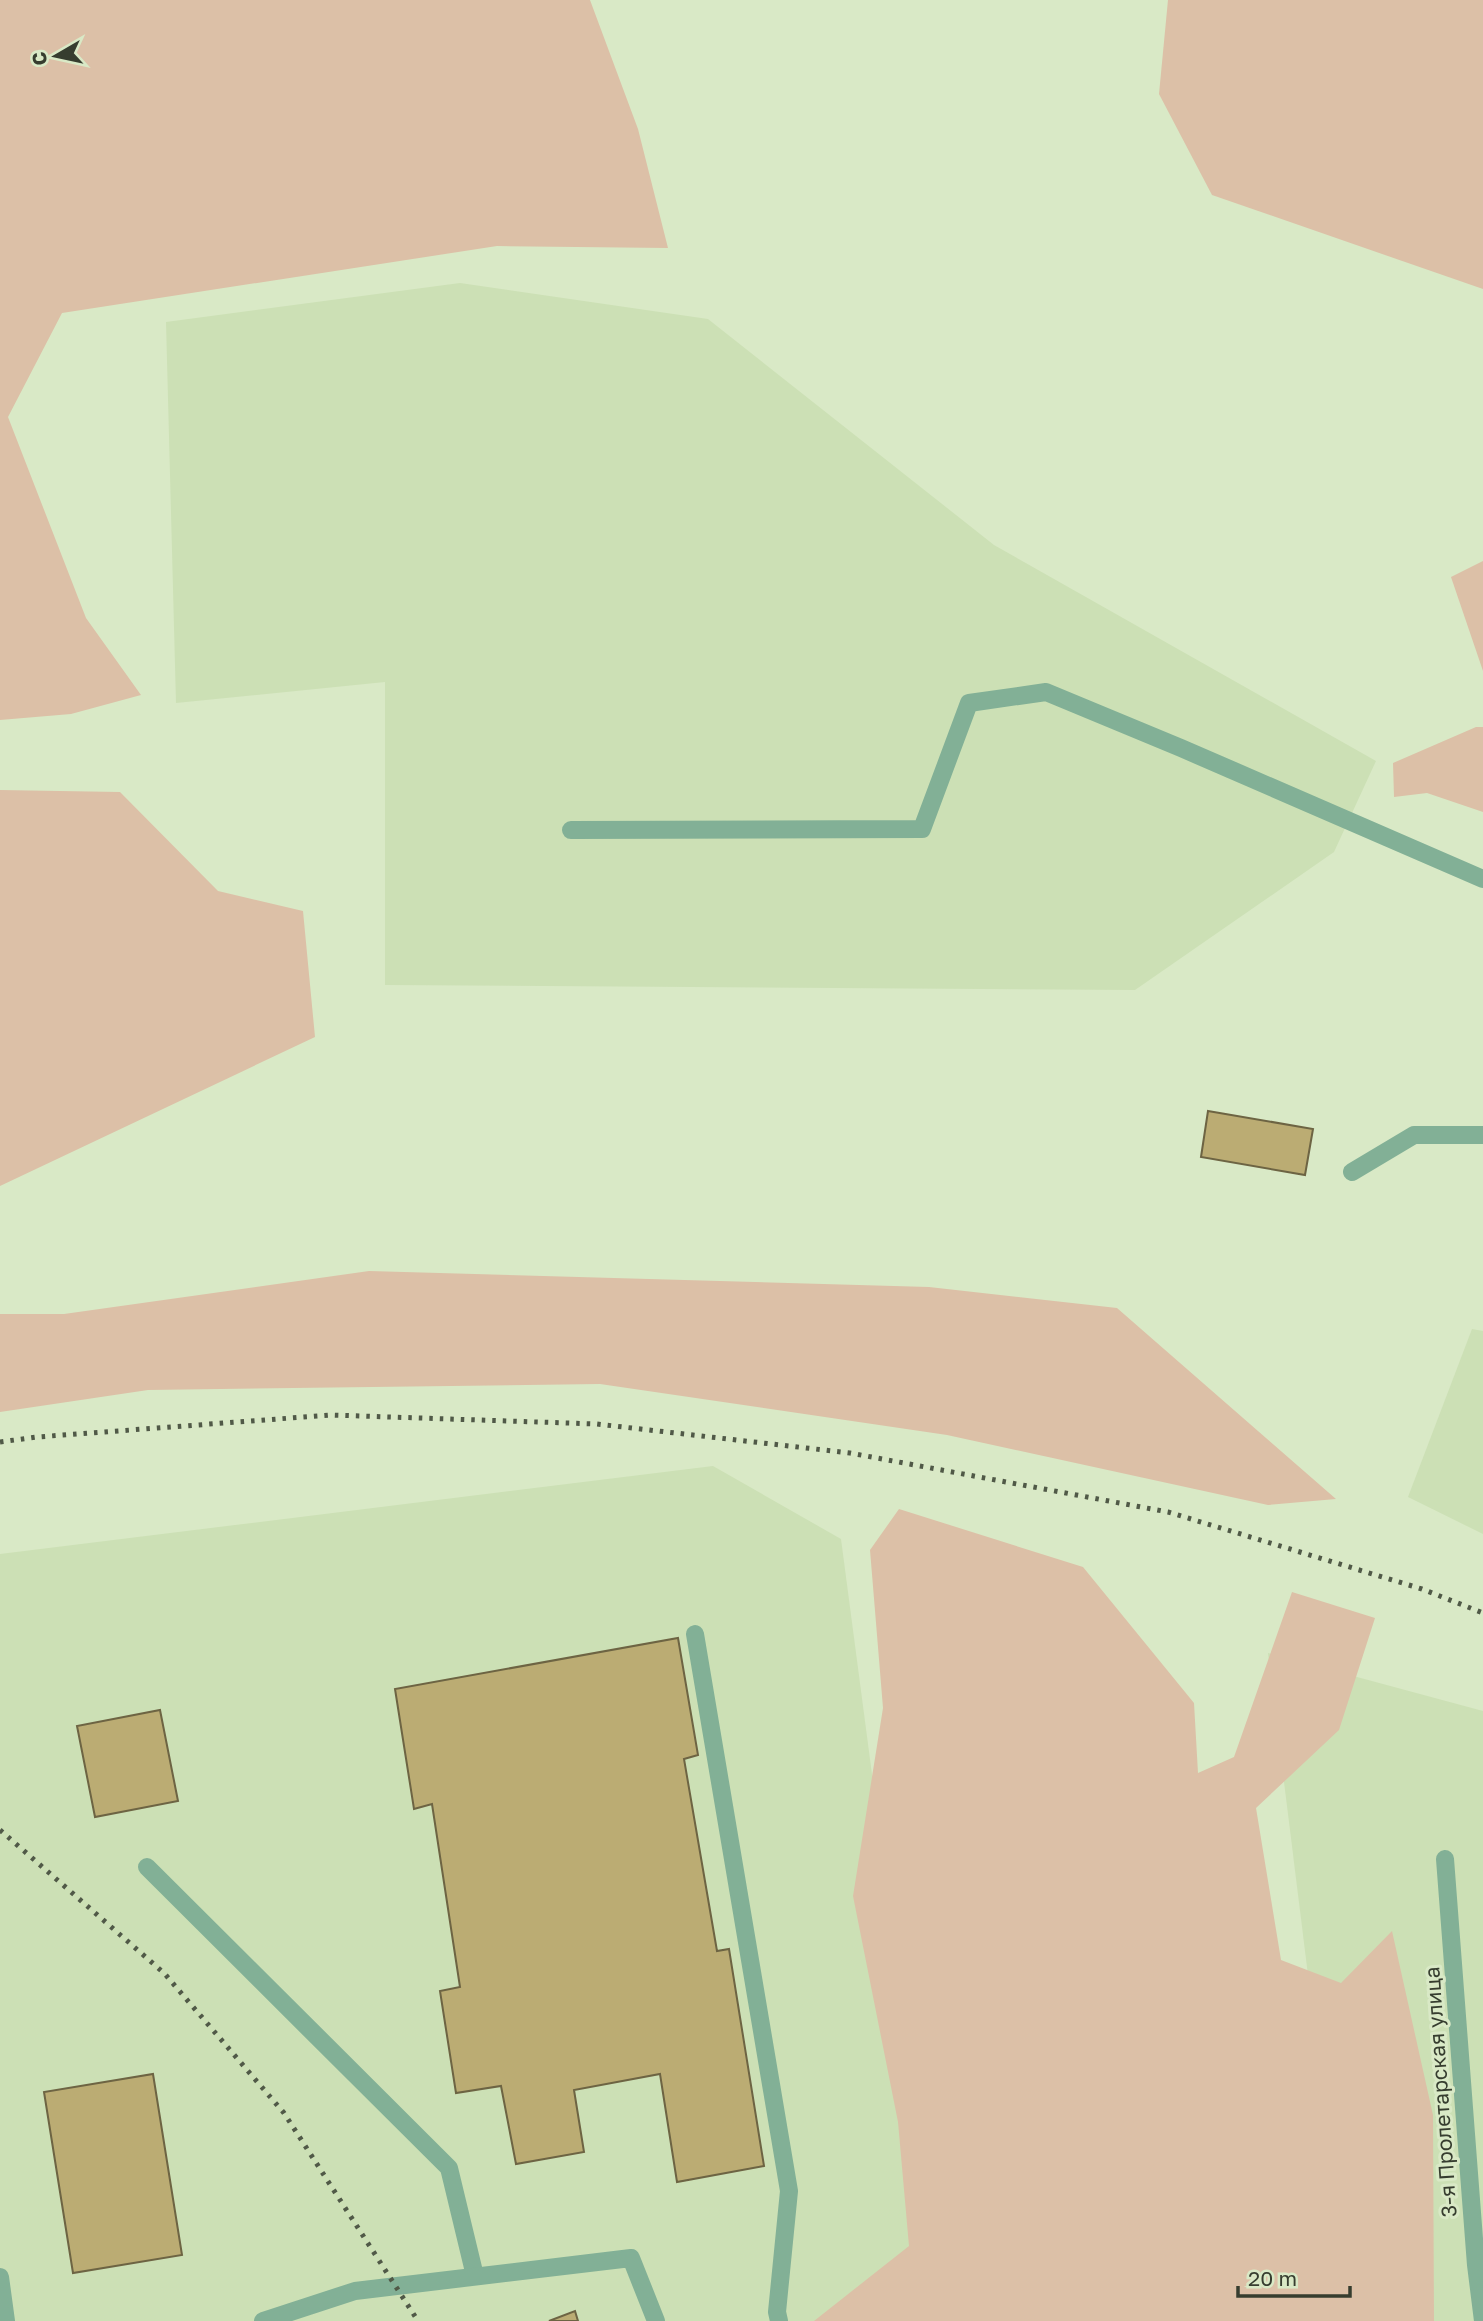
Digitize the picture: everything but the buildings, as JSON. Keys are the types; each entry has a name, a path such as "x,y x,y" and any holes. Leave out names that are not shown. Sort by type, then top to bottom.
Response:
{"street":[{"path":"571,830 922,829 970,703 1046,692 1483,878"},
{"path":"1352,1172 1414,1135 1483,1135"},
{"path":"695,1634 789,2191 777,2312 779,2321"},
{"name":"3-я Пролетарская улица","path":"1445,1858 1476,2265 1483,2321"},
{"path":"147,1867 449,2168 475,2276"},
{"path":"263,2321 355,2291 631,2258 656,2321"},
{"path":"0,2277 6,2321"}],"shaded area":[{"path":"0,0 590,0 638,129 668,248 497,246 62,313 8,417 86,618 141,695 71,714 0,720"},
{"path":"1168,0 1483,0 1483,289 1212,195 1159,94"},
{"path":"460,283 708,319 994,545 1376,761 1334,852 1135,990 385,985 385,682 176,703 166,322"},
{"path":"1483,561 1483,671 1451,577"},
{"path":"1476,727 1483,727 1483,812 1427,793 1394,797 1393,763"},
{"path":"0,790 120,792 218,891 303,911 315,1037 0,1186"},
{"path":"369,1271 929,1287 1117,1308 1336,1499 1268,1505 947,1435 600,1384 148,1390 0,1412 0,1314 64,1314"},
{"path":"1472,1329 1483,1331 1483,1534 1408,1497"},
{"path":"713,1466 841,1539 944,2321 0,2321 0,1554"},
{"path":"899,1509 1083,1567 1194,1703 1198,1773 1234,1757 1292,1592 1375,1618 1339,1730 1256,1808 1281,1960 1341,1983 1392,1931 1433,2115 1434,2321 814,2321 909,2246 898,2122 853,1896 883,1708 870,1550"},
{"path":"1268,1653 1483,1711 1483,2321 1351,2321"}],"railway":[{"path":"0,1442 331,1415 597,1424 850,1453 1168,1512 1422,1589 1483,1613"},
{"path":"0,1830 164,1973 284,2113 418,2321"}]}
